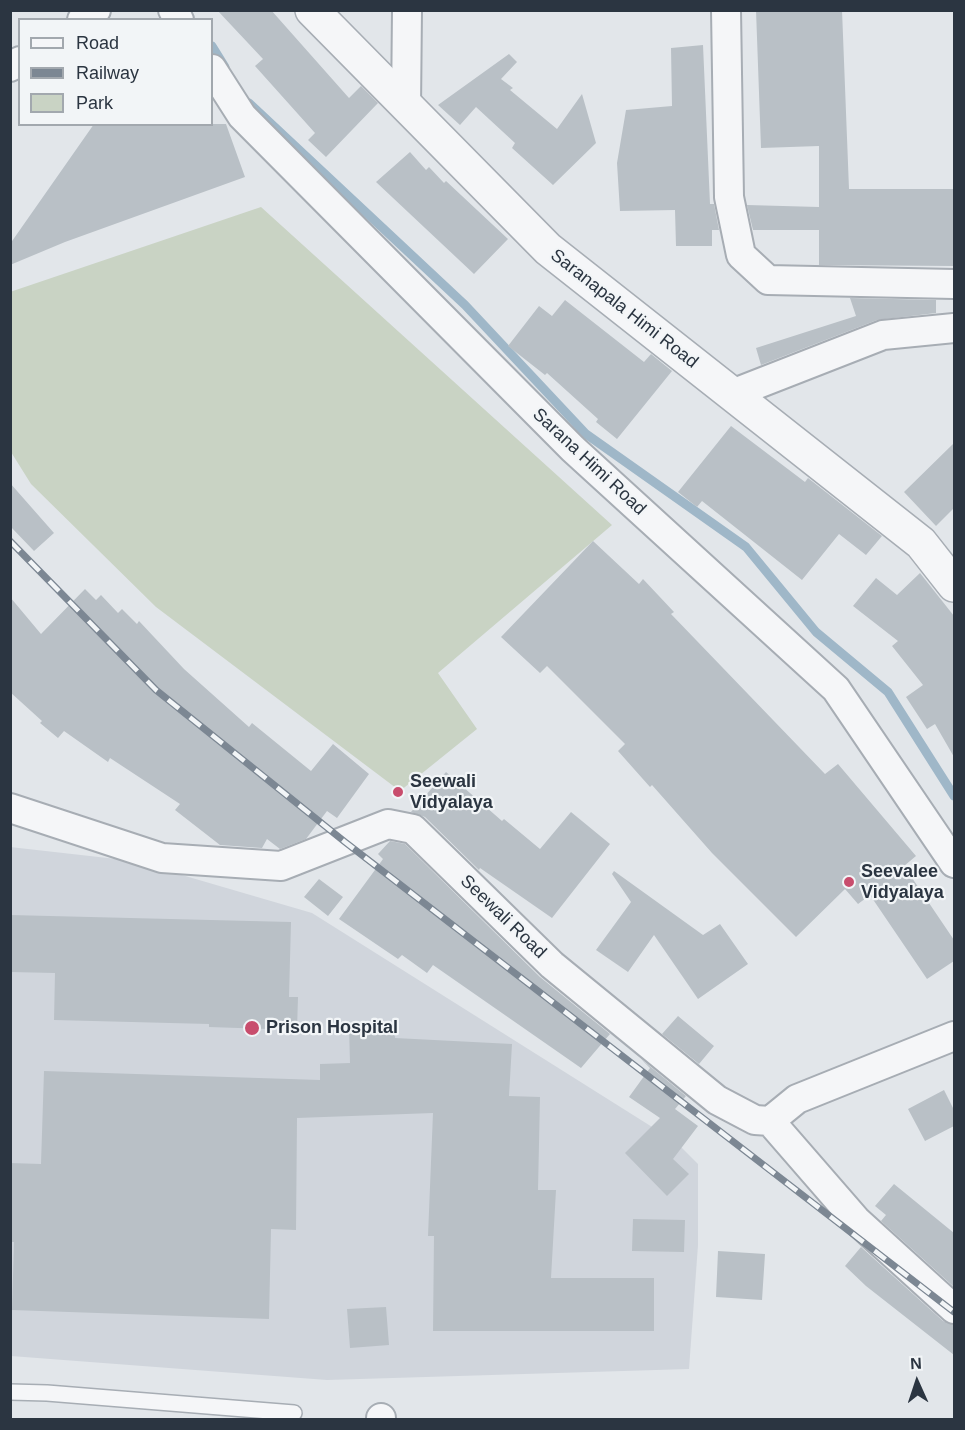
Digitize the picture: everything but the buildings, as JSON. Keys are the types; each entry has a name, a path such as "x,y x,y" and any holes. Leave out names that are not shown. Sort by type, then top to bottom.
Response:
{"street":[{"name":"Saranapala Himi Road","path":"312,10 548,249 921,543 954,585"},
{"path":"406,107 407,10"},
{"path":"726,10 729,197 741,255 768,280 954,284"},
{"name":"Sarana Himi Road","path":"213,71 242,116 573,449 836,689 954,863"},
{"path":"732,394 883,336 954,328"},
{"name":"Seewali Road","path":"10,808 162,858 281,866 388,824 412,829 552,965 717,1100 755,1120 770,1122"},
{"path":"954,1036 797,1099 770,1122 856,1220 954,1309"}],"lane":[{"path":"10,1392 294,1413"}],"shaded area":[{"name":"Prison Hospital","path":"10,847 134,861 312,913 676,1142 698,1164 698,1245 689,1369 327,1380 11,1356"}],"green space":[{"path":"261,207 612,525 438,673 477,729 400,791 156,607 31,484 11,452 10,292"}],"waterway":[{"path":"213,48 225,67"},
{"path":"249,103 465,305 586,434 746,547 816,632 888,692 954,796"}],"railway":[{"path":"10,541 156,690 345,842 954,1312"}],"place":[{"name":"Seewali Vidyalaya","path":"398,792"},
{"name":"Seevalee Vidyalaya","path":"849,882"},
{"name":"Prison Hospital","path":"252,1028"}]}
